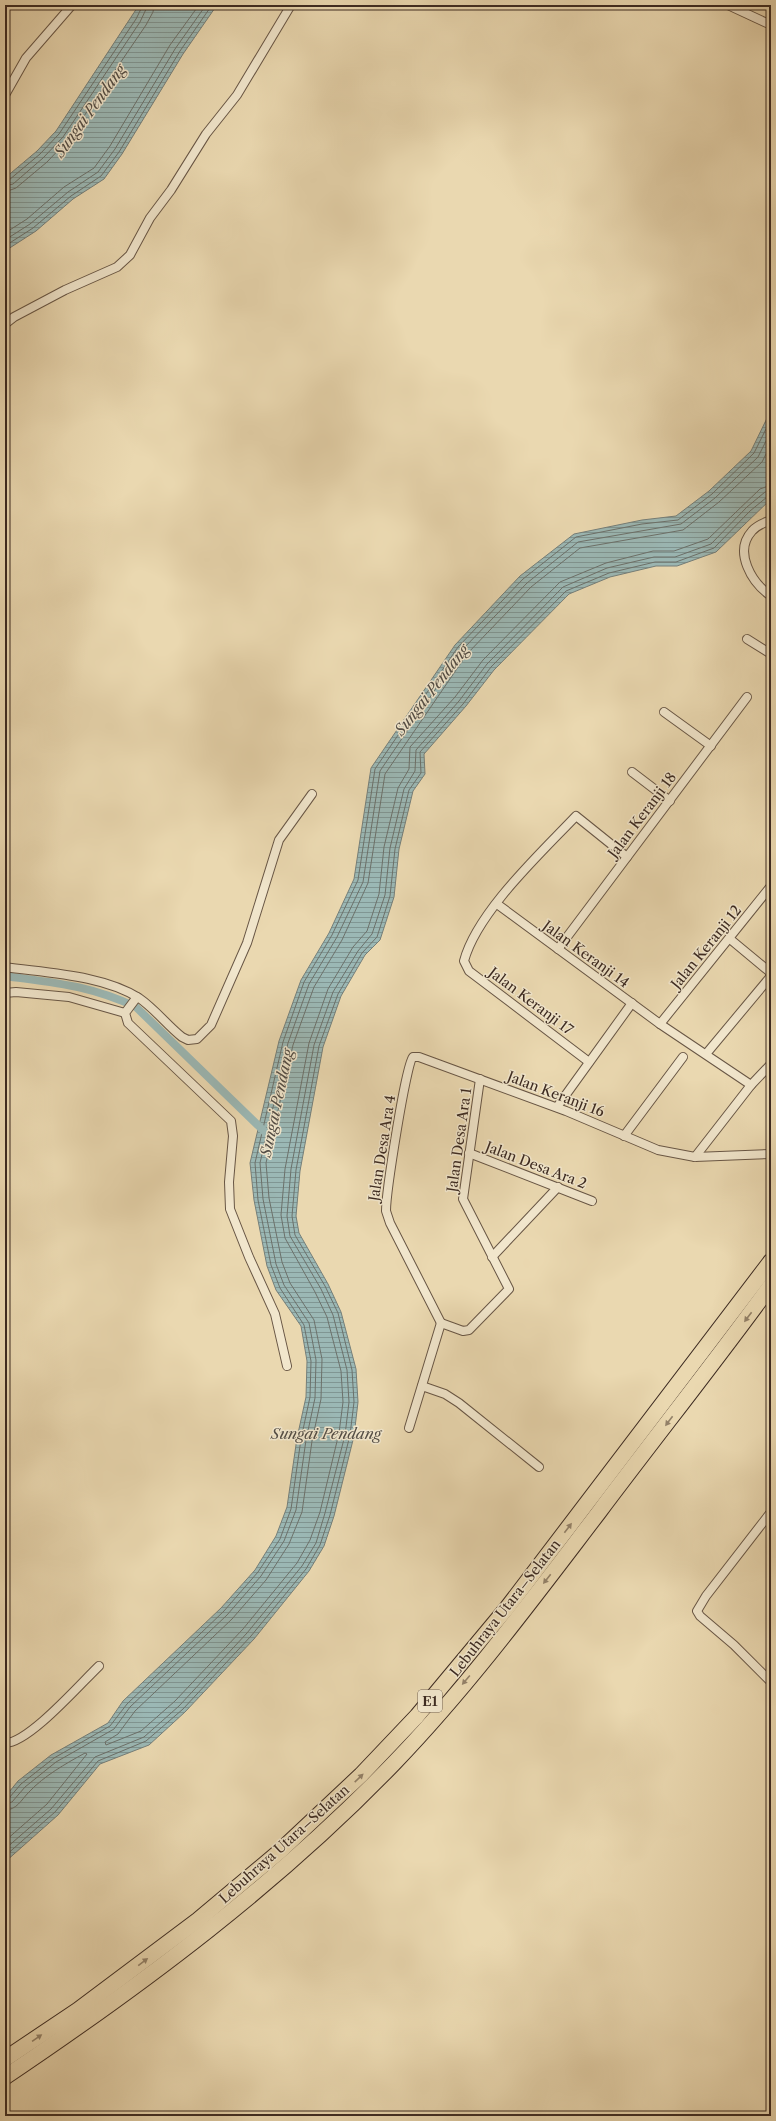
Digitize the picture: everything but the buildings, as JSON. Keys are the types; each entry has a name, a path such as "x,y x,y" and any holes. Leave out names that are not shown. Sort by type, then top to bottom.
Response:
{"highway":[{"name":"Lebuhraya Utara–Selatan","path":"5,2060 78,2010 198,1920 279,1852 366,1770 422,1710 507,1608 771,1261"},
{"name":"Lebuhraya Utara–Selatan","path":"5,2077 113,2002 240,1904 343,1812 394,1762 451,1698 541,1587 771,1286"}],"street":[{"path":"5,95 26,58 72,5"},
{"path":"5,324 47,299 117,267 126,260 150,218 168,195 206,134 244,83 291,5"},
{"path":"728,5 771,25"},
{"path":"771,520 752,530 747,539 745,551 747,566 750,574 760,587 771,596"},
{"path":"747,640 771,654"},
{"name":"Jalan Keranji 18","path":"558,948 747,697"},
{"path":"664,712 711,746"},
{"path":"632,772 670,800"},
{"path":"5,967 104,983 135,1000 182,1037 193,1040 202,1036 215,1017 247,943 279,840 312,794"},
{"path":"497,904 518,877 576,816 627,857"},
{"name":"Jalan Keranji 12","path":"660,1024 730,939 771,886"},
{"name":"Jalan Keranji 14","path":"497,904 660,1024 751,1085"},
{"name":"Jalan Keranji 17","path":"497,904 476,932 465,957 464,964 469,971 589,1062"},
{"path":"730,939 771,972"},
{"path":"706,1054 771,976"},
{"path":"5,994 16,992 69,997 126,1012"},
{"path":"135,1000 126,1012 125,1019 231,1121 234,1136 229,1182 230,1209 249,1257 275,1314 287,1366"},
{"path":"557,1107 632,1003"},
{"name":"Jalan Keranji 16","path":"410,1061 413,1056 418,1057 480,1079 557,1107 651,1148 695,1157 771,1154"},
{"path":"624,1136 683,1057"},
{"name":"Jalan Desa Ara 4","path":"410,1061 386,1210 390,1223 441,1322"},
{"path":"695,1157 751,1085 771,1064"},
{"name":"Jalan Desa Ara 1","path":"441,1322 463,1331 469,1330 509,1289 463,1199 480,1079"},
{"name":"Jalan Desa Ara 2","path":"469,1153 592,1201"},
{"path":"492,1257 558,1187"},
{"path":"409,1428 441,1322"},
{"path":"422,1386 445,1394 459,1402 539,1467"},
{"path":"771,1512 706,1596 697,1610 700,1616 734,1644 771,1682"},
{"path":"5,1743 20,1739 36,1728 99,1666"}],"water":[{"name":"Sungai Pendang","path":"139,5 217,5 183,54 122,154 104,179 73,199 36,231 5,251 5,178 37,151 56,131"},
{"name":"Sungai Pendang","path":"771,410 771,499 716,552 677,566 656,566 610,577 569,594 494,670 466,706 424,754 425,774 413,791 399,849 394,897 380,940 365,955 341,996 323,1047 300,1171 296,1216 299,1233 328,1284 341,1312 356,1369 358,1402 354,1436 334,1516 324,1546 309,1571 254,1639 185,1712 149,1745 100,1764 58,1815 5,1862 5,1797 18,1781 51,1755 108,1723 123,1701 221,1608 255,1570 276,1536 287,1507 297,1438 306,1397 307,1361 301,1326 276,1290 267,1266 254,1200 250,1163 279,1041 301,980 329,933 354,879 371,768 455,645 520,576 574,534 642,520 676,516 709,491 751,451"}],"waterway":[{"path":"5,976 87,989 136,1007 266,1133"}]}
